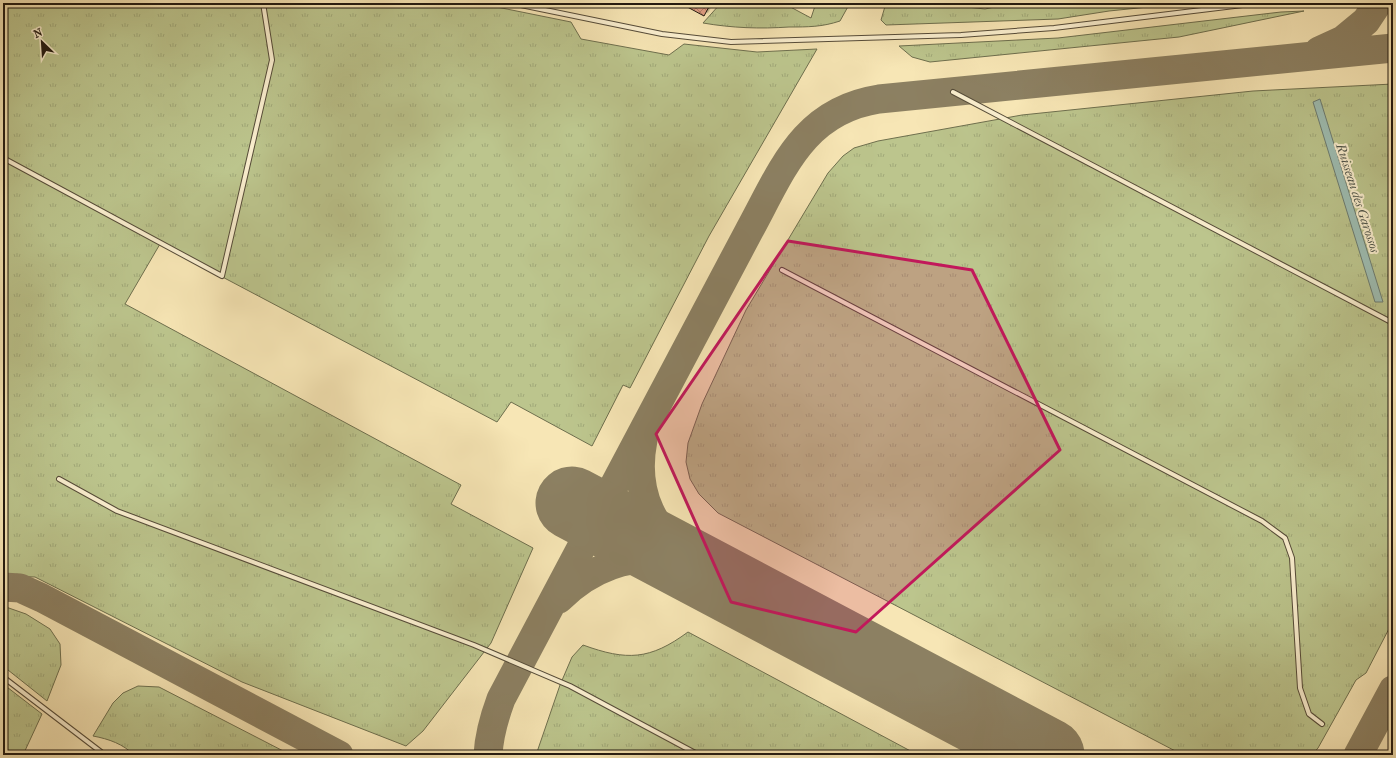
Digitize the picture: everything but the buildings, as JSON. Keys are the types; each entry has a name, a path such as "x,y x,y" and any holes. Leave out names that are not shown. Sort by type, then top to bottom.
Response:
{"lane":[{"path":"3,158 222,276 272,60 263,3"},
{"path":"511,3 662,34 731,42 961,35 1054,28 1259,3"},
{"path":"953,92 1393,324"},
{"path":"782,270 1262,521 1285,538 1292,558 1300,688 1309,714 1322,724"},
{"path":"59,479 117,511 474,645 570,686 699,755"},
{"path":"3,677 105,755"}],"path":[{"path":"949,3 976,6 996,6 1009,3"}],"highlighted area":[{"path":"788,241 972,270 1060,450 856,632 731,602 656,434"}],"green space":[{"path":"3,3 477,3 571,22 581,39 669,55 684,44 757,52 817,49 709,236 630,388 623,385 592,446 511,402 497,422 160,244 125,304 461,485 451,504 533,548 491,643 423,731 406,746 242,682 35,577 3,577"},
{"path":"721,3 783,3 811,18 816,3 850,3 840,21 821,26 757,28 703,23"},
{"path":"886,3 931,3 985,9 1013,3 1187,3 1109,11 1058,19 886,25 881,20"},
{"path":"1304,11 1179,37 930,62 912,57 899,46 1058,38 1281,12"},
{"path":"1393,84 1393,621 1366,673 1356,680 1318,748 1312,755 1183,755 718,513 699,494 690,479 686,462 688,443 702,404 746,310 828,173 843,156 854,148 878,141 1022,115 1253,91"},
{"path":"3,606 26,614 50,629 60,644 61,665 47,701 3,666"},
{"path":"688,632 918,755 536,755 560,685 572,657 583,645 613,654 638,655 650,653 662,648"},
{"path":"3,684 42,714 23,755 11,755 3,751"},
{"path":"138,686 159,687 291,755 134,755 115,742 93,736 113,703 123,693"}],"water":[{"path":"1320,99 1383,302 1375,302 1313,102"}],"taxiway":[{"path":"1319,51 1343,40 1366,21 1378,3"},
{"path":"488,755 492,727 501,699 772,187 784,166 813,130 831,116 853,106 879,99 1393,48"},
{"path":"643,440 640,460 641,478 644,495 650,511 668,539 694,567"},
{"path":"559,599 583,579 597,571 626,561 657,559 676,561 694,567"},
{"path":"3,587 20,588 42,598 339,755"},
{"path":"1358,755 1393,690"}],"runway":[{"path":"572,503 1048,755"}],"water label":[{"name":"Ruisseau des Garossos","path":"1358,198"}]}
